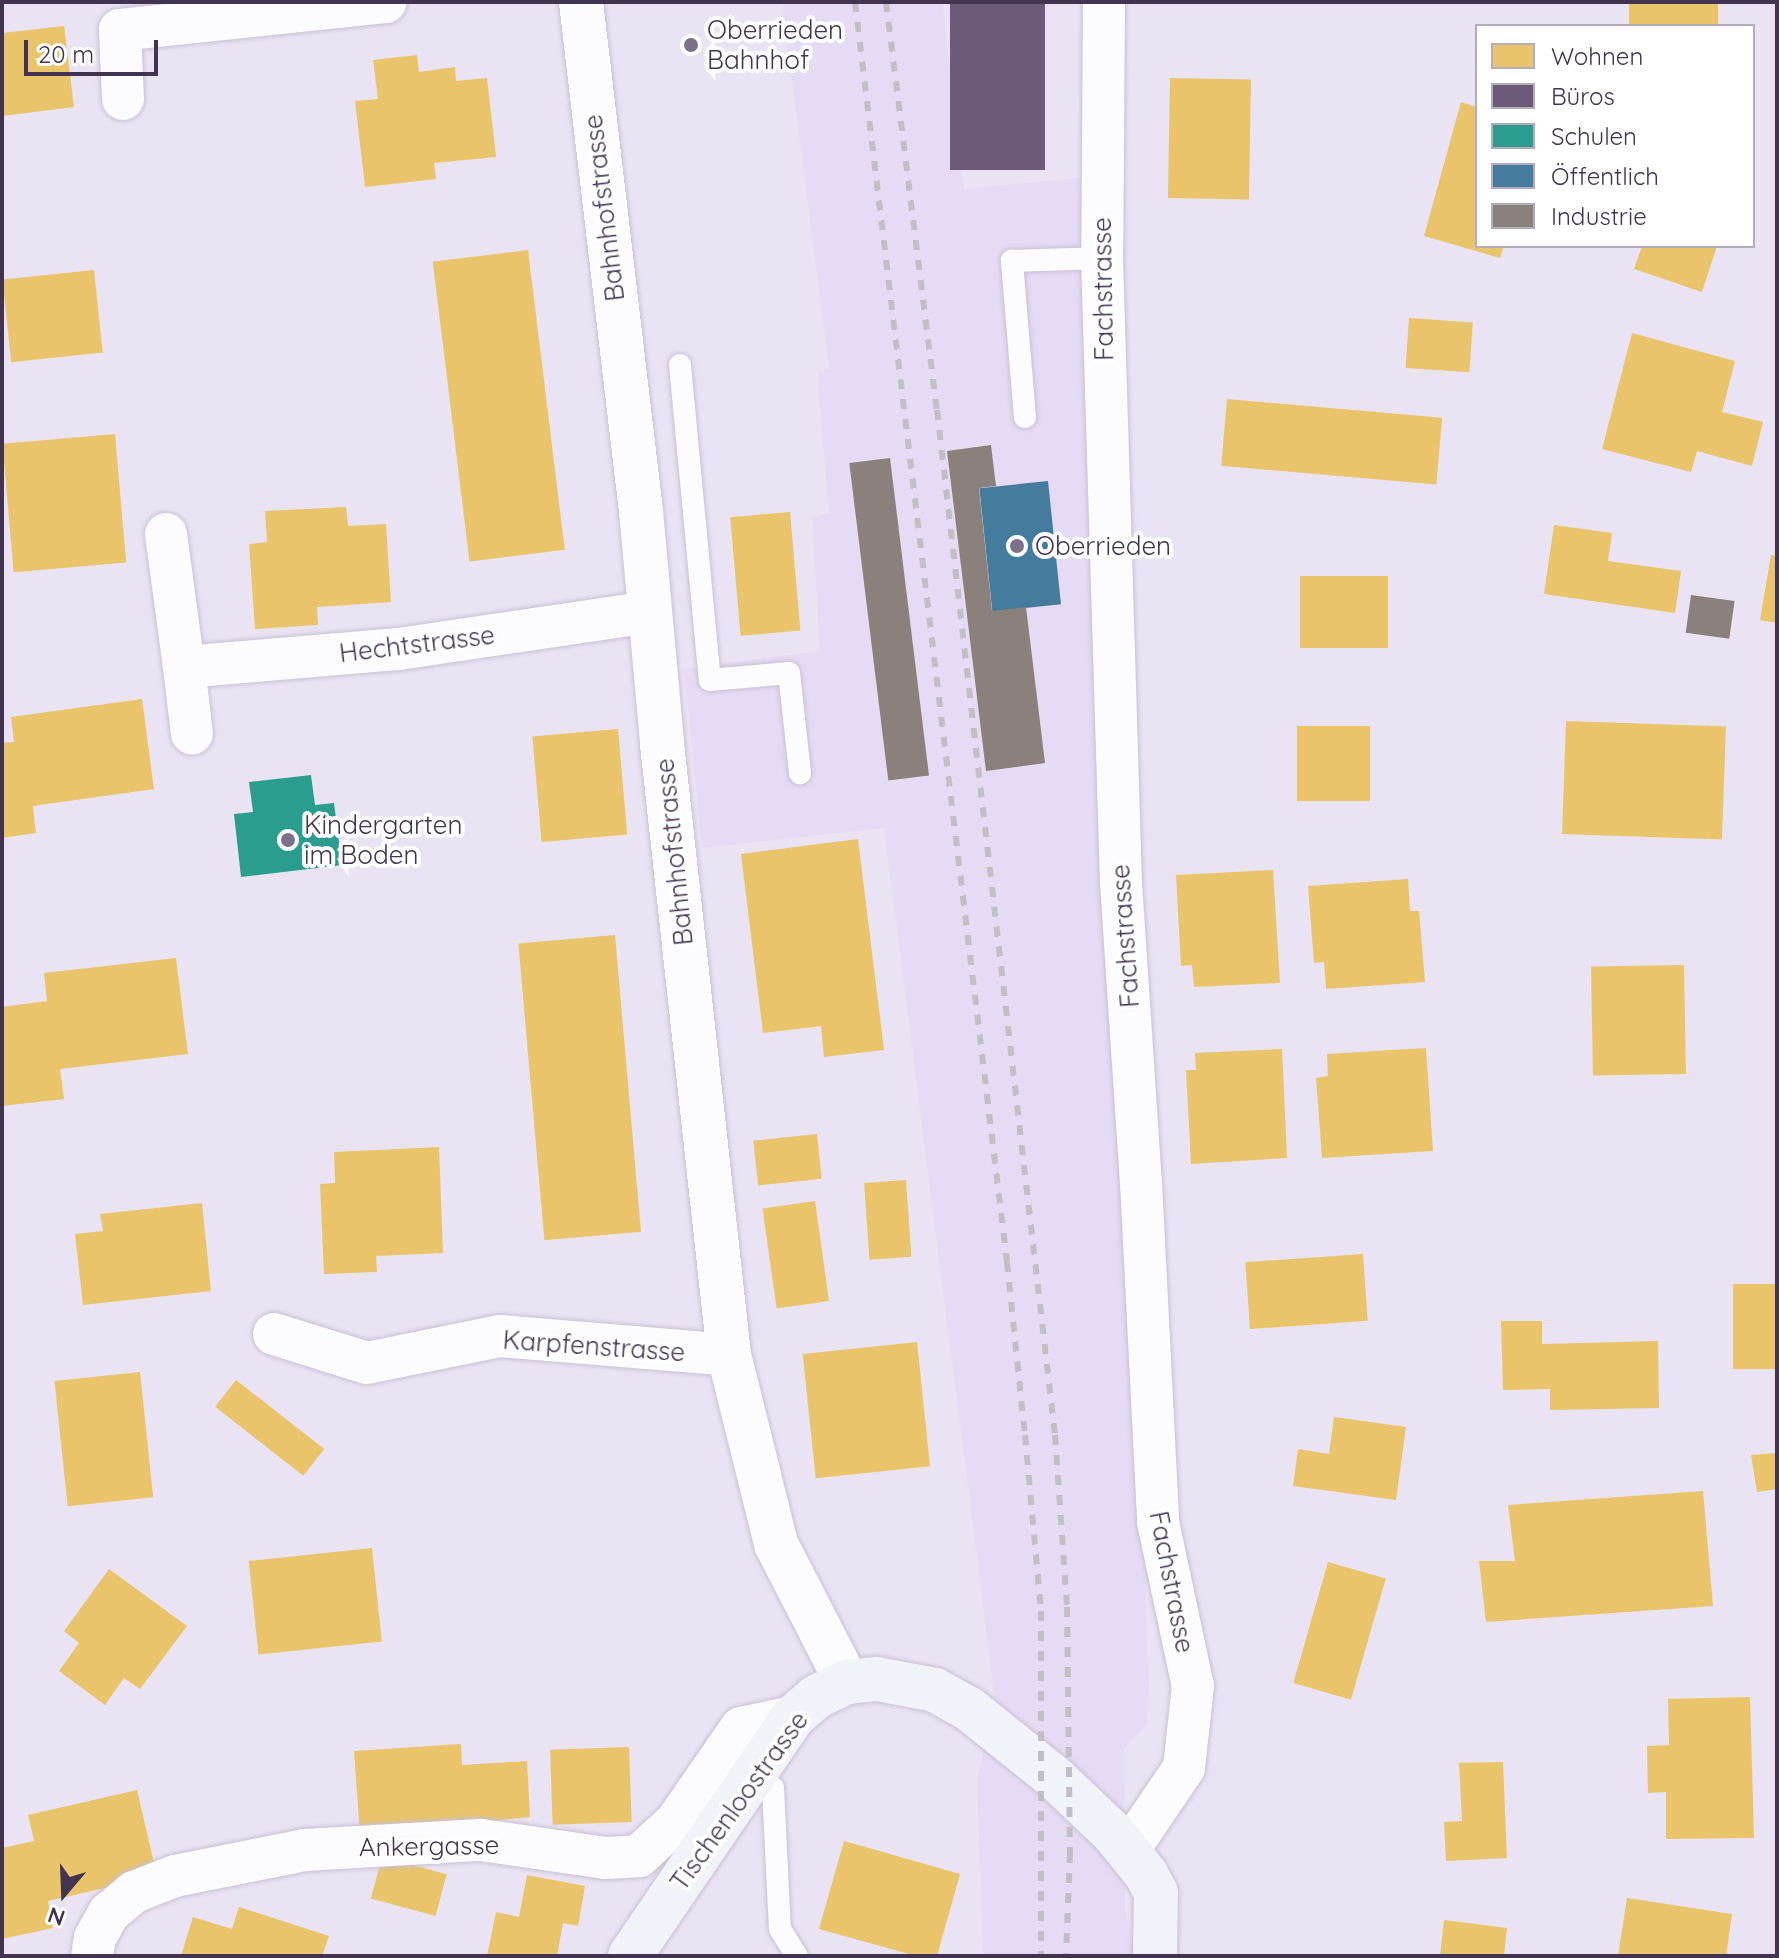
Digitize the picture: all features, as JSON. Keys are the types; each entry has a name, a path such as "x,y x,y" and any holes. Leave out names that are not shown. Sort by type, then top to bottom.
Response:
{"main road":[{"name":"Tischenloostrasse","path":"630,1956 793,1717 816,1697 847,1682 877,1679 907,1681 935,1690 968,1708 1055,1778 1129,1849 1156,1893 1155,1956"}],"street":[{"path":"123,99 117,16 386,2"},
{"name":"Bahnhofstrasse","path":"581,2 641,511 649,612 729,1355 776,1544 847,1682"},
{"name":"Fachstrasse","path":"1104,2 1102,258 1121,883 1158,1522 1193,1686 1184,1768 1129,1849"},
{"path":"166,534 192,734"},
{"name":"Hechtstrasse","path":"184,667 399,649 649,612"},
{"name":"Karpfenstrasse","path":"274,1334 367,1363 500,1336 729,1355"},
{"name":"Ankergasse","path":"92,1956 95,1938 109,1913 134,1892 175,1876 305,1850 481,1840 606,1858 639,1856 676,1822 741,1728 793,1717"}],"lane":[{"path":"1025,417 1012,261 1102,258"},
{"path":"680,365 710,680 789,673 800,773"},
{"path":"755,1772 773,1788 780,1929 797,1956"}],"shaded area":[{"path":"782,2 942,2 964,189 1089,177 1149,1685 1147,1725 1124,1749 1125,1909 1136,1956 983,1956 977,1779 996,1707 884,828 702,848 684,669 820,651 812,517 829,513 817,373 829,368"}],"building: Wohnen":[{"path":"1629,2 1718,2 1718,24 1629,24"},
{"path":"64,26 74,107 2,116 2,33"},
{"path":"417,55 419,72 455,67 456,81 487,78 496,157 434,163 436,179 365,187 355,101 378,99 373,60"},
{"path":"1170,78 1251,79 1249,199 1168,198"},
{"path":"1461,102 1475,106 1475,248 1503,248 1500,258 1424,236"},
{"path":"1641,248 1716,248 1702,292 1634,269"},
{"path":"528,250 565,550 470,561 433,262"},
{"path":"94,270 103,353 11,362 3,280"},
{"path":"1409,318 1473,322 1469,372 1406,368"},
{"path":"1632,333 1735,361 1722,412 1763,422 1752,466 1697,451 1691,472 1602,449"},
{"path":"1227,399 1442,418 1436,485 1221,466"},
{"path":"115,434 126,563 14,572 2,444"},
{"path":"346,507 348,526 386,524 391,602 317,607 318,625 255,629 249,544 267,542 265,511"},
{"path":"790,512 800,631 741,636 730,517"},
{"path":"1554,525 1612,533 1608,561 1681,571 1675,613 1544,594"},
{"path":"1771,555 1777,556 1777,623 1760,620"},
{"path":"1300,576 1388,576 1388,648 1300,648"},
{"path":"142,699 154,789 33,806 36,833 2,838 2,743 14,742 11,717"},
{"path":"1566,721 1726,727 1722,840 1562,834"},
{"path":"1297,726 1370,726 1370,801 1297,801"},
{"path":"618,729 627,835 542,842 532,736"},
{"path":"858,839 884,1050 824,1057 821,1026 763,1033 741,854"},
{"path":"1273,870 1280,983 1194,987 1192,965 1181,966 1176,875"},
{"path":"1408,879 1410,911 1419,911 1425,982 1326,989 1324,962 1314,963 1308,886"},
{"path":"615,935 641,1232 544,1240 518,943"},
{"path":"176,958 188,1054 60,1069 64,1099 2,1106 2,1007 47,1001 44,973"},
{"path":"1684,965 1686,1074 1593,1076 1591,967"},
{"path":"1426,1048 1433,1151 1322,1158 1316,1078 1328,1076 1327,1054"},
{"path":"1282,1049 1287,1158 1191,1164 1186,1070 1196,1070 1195,1053"},
{"path":"817,1134 822,1179 758,1185 753,1141"},
{"path":"439,1147 443,1253 376,1256 377,1272 324,1274 320,1184 335,1183 334,1152"},
{"path":"906,1180 911,1257 869,1260 864,1183"},
{"path":"815,1201 829,1301 777,1308 763,1208"},
{"path":"202,1203 211,1291 83,1305 75,1234 103,1231 100,1214"},
{"path":"1363,1254 1368,1321 1250,1329 1245,1262"},
{"path":"1733,1284 1777,1284 1777,1369 1733,1369"},
{"path":"1501,1321 1542,1321 1542,1344 1658,1341 1659,1408 1550,1410 1550,1389 1503,1390"},
{"path":"917,1342 930,1466 816,1478 803,1354"},
{"path":"140,1372 153,1497 68,1506 54,1381"},
{"path":"236,1380 324,1449 303,1476 215,1407"},
{"path":"1334,1417 1406,1427 1396,1500 1293,1486 1298,1449 1329,1454"},
{"path":"1777,1453 1777,1489 1757,1492 1751,1455"},
{"path":"1703,1491 1713,1606 1486,1622 1479,1561 1515,1561 1508,1505"},
{"path":"372,1548 382,1641 259,1654 249,1561"},
{"path":"1328,1562 1386,1579 1351,1700 1293,1683"},
{"path":"109,1569 187,1626 140,1689 124,1678 105,1705 59,1671 79,1643 64,1631"},
{"path":"1750,1697 1754,1838 1666,1839 1666,1792 1648,1793 1647,1746 1669,1745 1668,1699"},
{"path":"461,1744 462,1765 527,1761 530,1817 360,1835 354,1751"},
{"path":"629,1747 632,1822 553,1825 550,1750"},
{"path":"1503,1762 1507,1858 1446,1861 1444,1822 1462,1821 1459,1763"},
{"path":"137,1790 157,1876 48,1901 53,1928 2,1939 2,1848 34,1841 28,1815"},
{"path":"844,1841 960,1874 937,1956 916,1956 819,1929"},
{"path":"382,1857 447,1874 436,1916 371,1899"},
{"path":"527,1875 585,1886 578,1926 563,1923 557,1956 487,1956 496,1912 519,1917"},
{"path":"1627,1898 1732,1914 1726,1956 1618,1956"},
{"path":"239,1907 329,1936 322,1956 181,1956 193,1917 232,1929"},
{"path":"1444,1920 1507,1928 1504,1956 1440,1956"}],"building: Büros":[{"path":"950,2 1045,2 1045,170 950,170"}],"building: Schulen":[{"name":"Kindergarten im Boden","path":"311,775 315,805 334,803 342,865 241,877 234,814 253,812 249,782"}],"building: Öffentlich":[{"path":"1048,481 1061,604 992,612 979,488"}],"building: Industrie":[{"path":"991,445 996,486 979,488 992,611 1026,607 1045,763 986,771 947,451"},
{"path":"890,458 929,776 888,781 849,463"},
{"path":"1691,595 1735,601 1729,639 1686,633"}],"railway":[{"path":"855,2 1007,1262 1025,1435 1041,1611 1041,1956"},
{"path":"886,2 937,410 1055,1435 1067,1607 1070,1853 1066,1956"}],"place":[{"name":"Oberrieden Bahnhof","path":"691,45"},
{"name":"Oberrieden","path":"1017,546"},
{"name":"Kindergarten im Boden","path":"288,840"}]}
